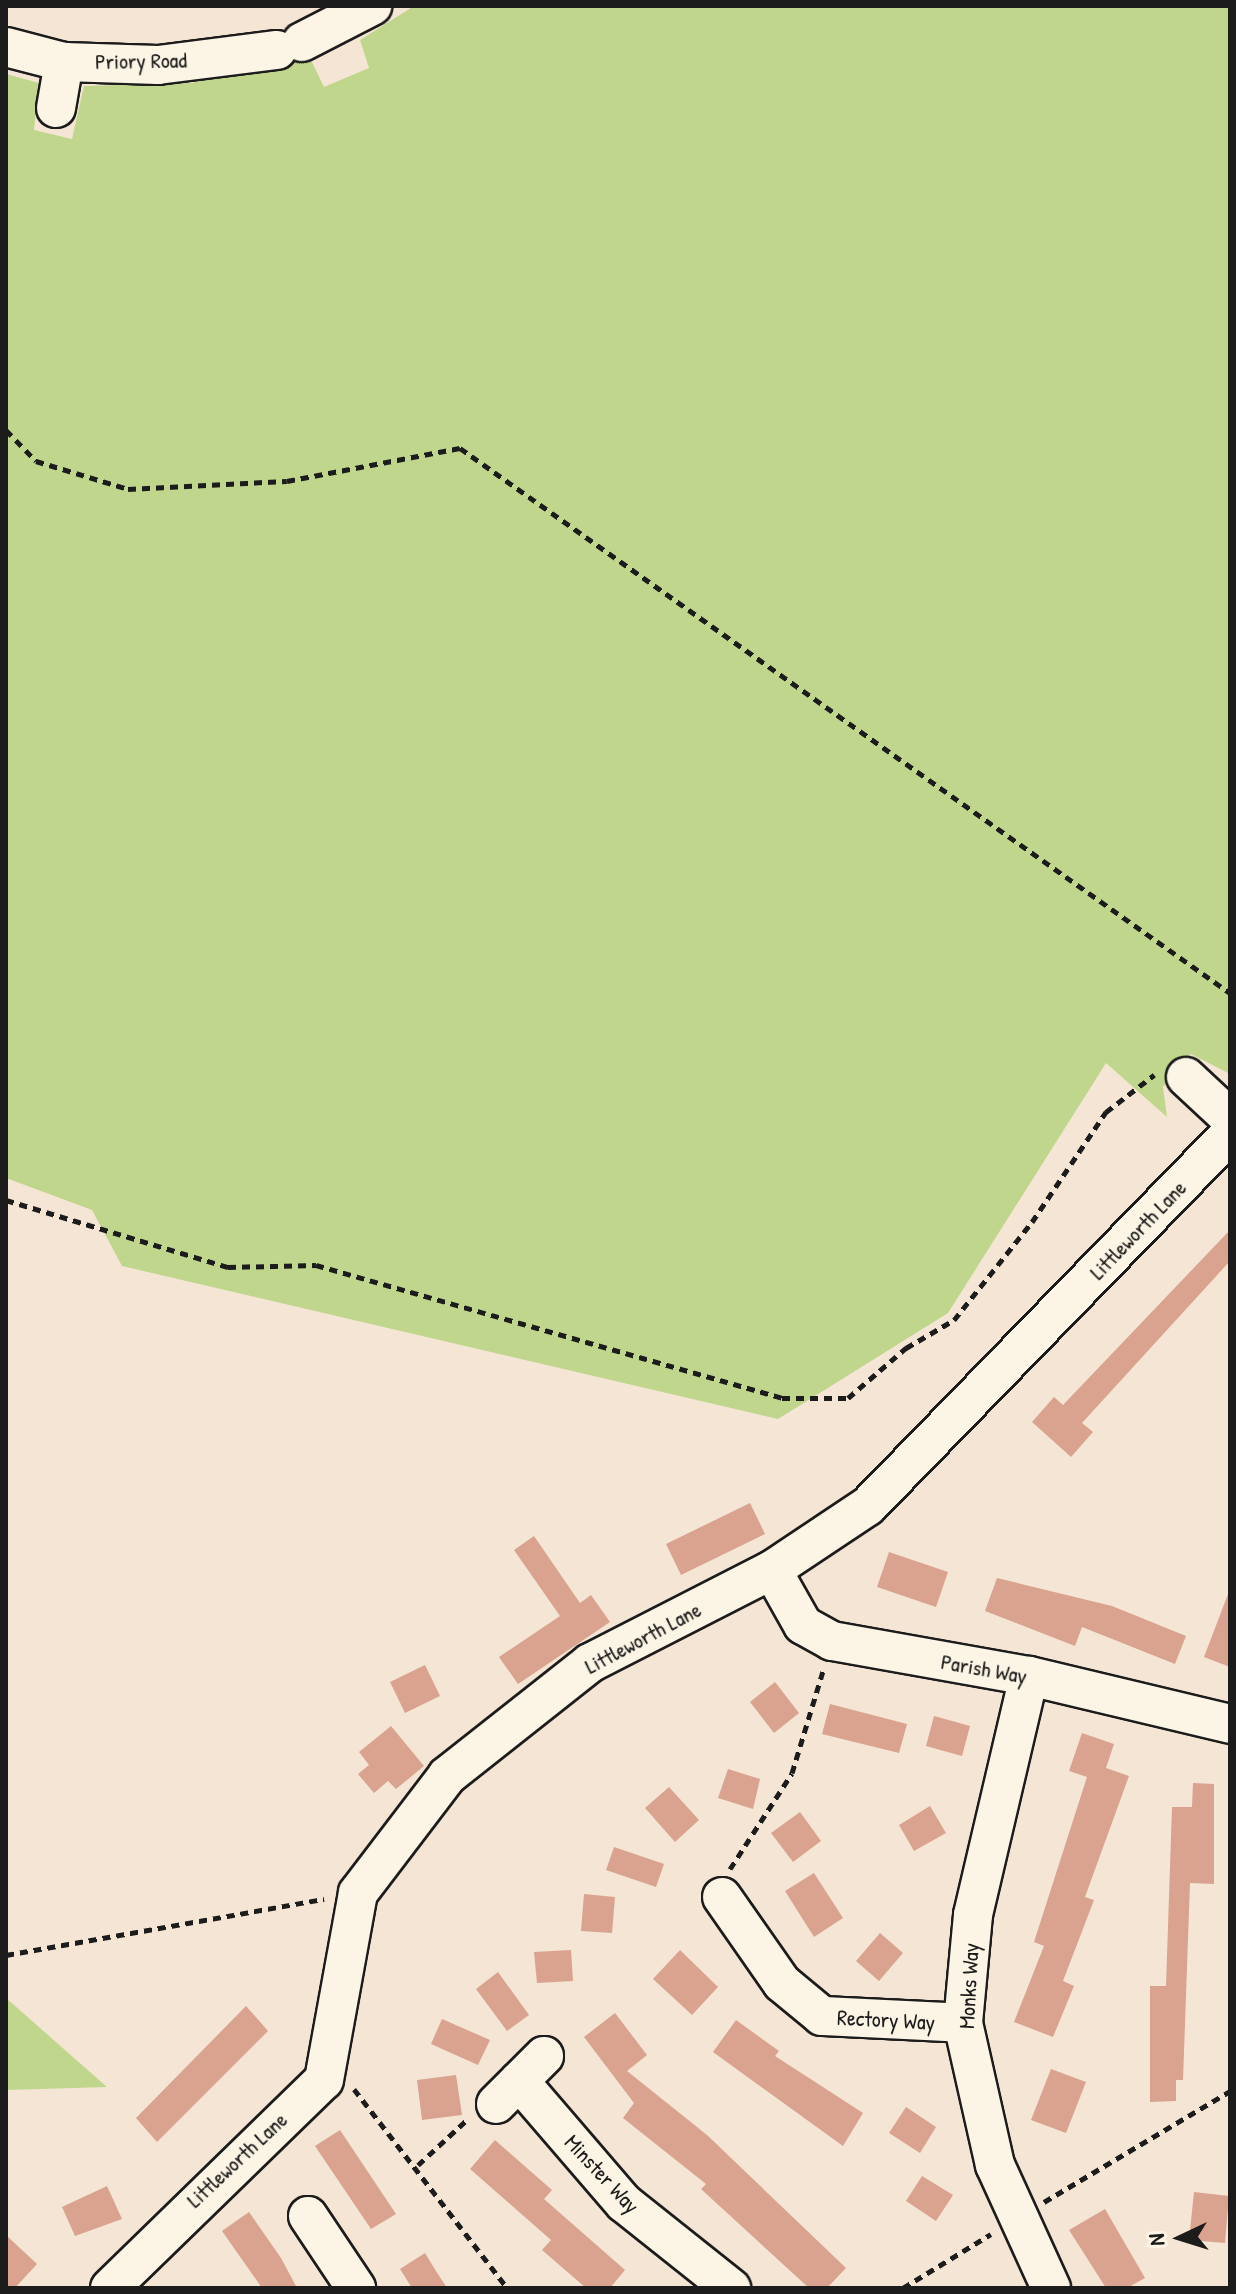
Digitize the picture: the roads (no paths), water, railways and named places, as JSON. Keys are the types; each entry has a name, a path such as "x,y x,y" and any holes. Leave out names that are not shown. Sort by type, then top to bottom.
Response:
{"street":[{"name":"Priory Road","path":"6,47 64,62 158,65 290,46 372,6"},
{"path":"56,108 64,62"},
{"path":"1186,1077 1227,1139"},
{"name":"Littleworth Lane","path":"110,2288 324,2080 358,1893 447,1776 590,1663 772,1570 868,1506 1227,1139"},
{"name":"Parish Way","path":"772,1570 782,1599 803,1625 832,1641 1029,1676 1230,1724"},
{"name":"Monks Way","path":"1029,1676 973,1915 963,2023 995,2165 1051,2288"},
{"name":"Rectory Way","path":"722,1897 782,1983 822,2016 963,2023"},
{"name":"Minster Way","path":"519,2080 624,2203 731,2288"},
{"path":"308,2216 356,2288"}]}
